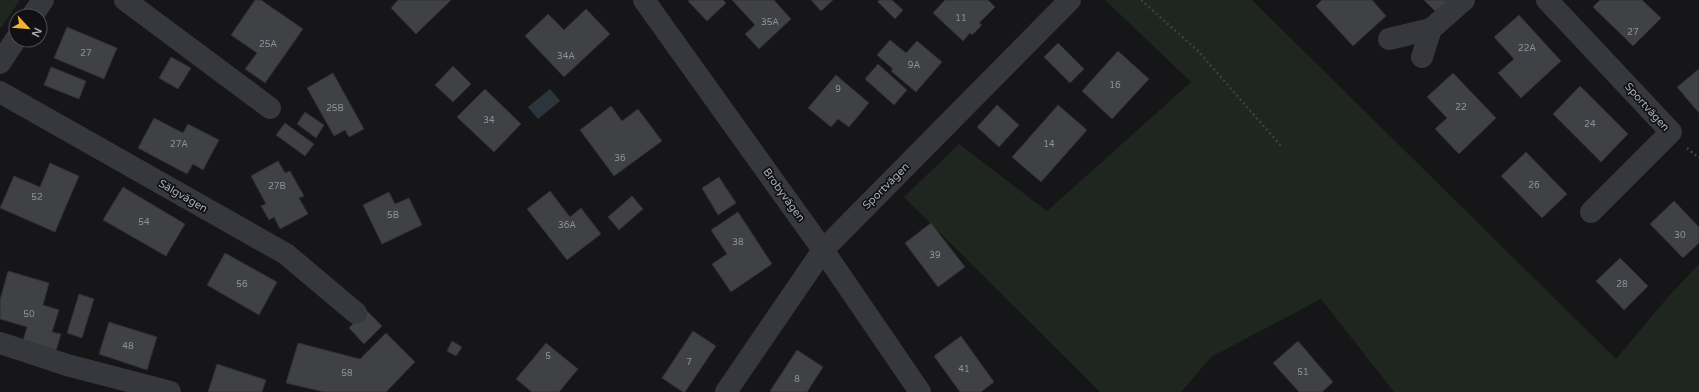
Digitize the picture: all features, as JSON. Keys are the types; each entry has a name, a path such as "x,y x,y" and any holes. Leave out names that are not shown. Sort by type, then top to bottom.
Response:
{"street":[{"path":"125,0 270,108"},
{"name":"Brobyvägen","path":"644,0 823,250 920,392"},
{"name":"Sportvägen","path":"726,392 823,250 1070,0"},
{"path":"1422,57 1432,29 1464,0"},
{"name":"Sportvägen","path":"1547,0 1671,132 1591,212"},
{"path":"1389,39 1432,29"},
{"path":"0,61 9,48"},
{"name":"Sälgvägen","path":"0,92 286,254 356,314"},
{"path":"0,343 67,365 170,392"}],"path":[{"path":"1141,0 1198,51 1282,147"}],"shaded area":[{"path":"0,0 20,0 15,8 8,8 8,18 1,28"},
{"path":"1105,0 1252,0 1616,359 1668,297 1699,264 1699,392 1394,392 1321,299 1211,357 1181,392 1100,392 904,197 959,144 1047,211 1191,82"},
{"path":"550,89 560,101 538,119 528,107"}],"building":[{"path":"255,0 261,0 303,29 265,83 245,69 257,53 231,35"},
{"path":"398,0 451,0 416,34 391,8"},
{"path":"723,0 726,3 707,21 688,1"},
{"path":"732,0 774,0 791,19 759,49 745,34 755,25"},
{"path":"811,0 833,0 821,11"},
{"path":"879,0 892,0 903,10 895,19 878,2"},
{"path":"945,0 988,0 995,7 979,23 982,25 972,35 970,33 963,41 933,13"},
{"path":"1322,0 1372,0 1386,16 1353,46 1316,6"},
{"path":"1424,0 1455,0 1439,15"},
{"path":"1600,0 1642,0 1661,18 1633,46 1593,7"},
{"path":"586,9 610,34 564,77 525,36 548,14 564,30"},
{"path":"1519,15 1561,61 1521,98 1498,73 1514,59 1494,37"},
{"path":"67,27 117,48 104,79 54,58"},
{"path":"890,40 906,53 917,41 942,62 916,92 891,71 893,69 877,55"},
{"path":"1058,43 1084,69 1070,83 1044,57"},
{"path":"1118,51 1149,79 1112,119 1082,91"},
{"path":"171,57 191,68 178,89 159,78"},
{"path":"878,64 907,90 894,105 865,79"},
{"path":"453,66 471,84 453,102 435,85"},
{"path":"51,67 86,81 79,99 44,85"},
{"path":"1699,69 1699,113 1677,87"},
{"path":"333,73 364,129 349,137 345,130 334,136 307,88"},
{"path":"1453,73 1496,118 1459,154 1435,129 1447,118 1427,97"},
{"path":"836,75 869,103 849,127 838,119 831,127 808,108"},
{"path":"1580,86 1628,134 1601,162 1553,114"},
{"path":"485,89 521,124 494,152 457,117"},
{"path":"997,105 1019,125 999,147 977,127"},
{"path":"1058,105 1087,130 1041,182 1012,157"},
{"path":"611,106 622,121 638,109 662,141 614,176 580,130"},
{"path":"305,112 324,125 316,138 297,124"},
{"path":"154,118 183,133 188,124 219,140 203,170 193,164 187,174 138,148"},
{"path":"285,123 314,144 305,156 276,135"},
{"path":"1526,152 1567,194 1542,218 1501,176"},
{"path":"278,161 285,173 290,171 304,196 299,198 308,214 280,229 274,217 269,220 261,206 266,204 251,176"},
{"path":"50,163 79,176 55,232 0,208 14,176 40,187"},
{"path":"719,177 736,203 718,215 702,188"},
{"path":"123,187 185,224 166,256 103,220"},
{"path":"550,191 570,217 581,208 601,234 567,260 527,209"},
{"path":"389,192 395,204 409,198 422,225 382,244 363,205"},
{"path":"632,196 643,209 619,230 608,217"},
{"path":"1674,201 1699,227 1699,243 1683,258 1650,224"},
{"path":"738,212 772,264 731,292 712,264 727,254 711,230"},
{"path":"931,223 965,267 938,287 905,243"},
{"path":"225,253 277,282 259,315 207,285"},
{"path":"1620,258 1648,286 1624,310 1596,281"},
{"path":"8,271 49,283 43,305 59,310 52,332 61,334 55,354 22,344 27,327 0,319 0,300"},
{"path":"79,294 94,299 82,338 67,333"},
{"path":"366,310 382,326 364,344 349,328"},
{"path":"109,322 157,337 147,370 99,354"},
{"path":"693,331 716,346 685,392 683,392 662,378"},
{"path":"386,333 415,362 386,392 324,392 286,383 298,343 360,359"},
{"path":"961,336 994,382 981,392 960,392 934,356"},
{"path":"452,341 462,347 456,356 447,351"},
{"path":"1298,341 1333,382 1322,392 1299,392 1273,363"},
{"path":"546,343 578,369 559,392 532,392 516,379"},
{"path":"797,350 823,367 807,392 770,391"},
{"path":"217,364 266,380 262,392 208,392"}]}
